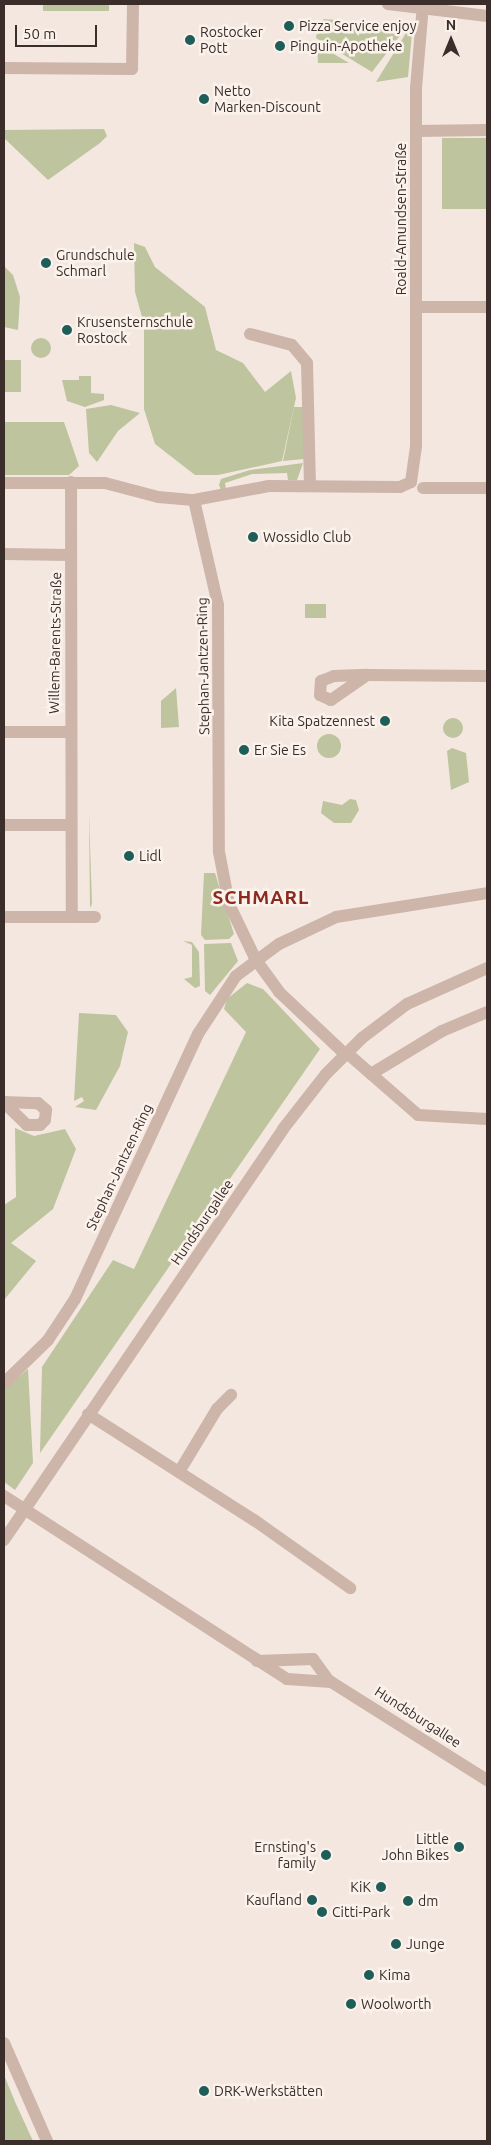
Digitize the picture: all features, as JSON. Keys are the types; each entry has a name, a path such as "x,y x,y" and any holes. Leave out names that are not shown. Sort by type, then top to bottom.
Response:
{"street":[{"path":"4,68 132,69 133,4"},
{"path":"388,4 487,16"},
{"name":"Roald-Amundsen-Straße","path":"194,500 262,487 400,487 411,482 416,471 416,131 423,7"},
{"name":"Roald-Amundsen-Straße","path":"416,131 487,130"},
{"name":"Roald-Amundsen-Straße","path":"416,307 487,307"},
{"path":"250,334 292,345 307,363 310,486"},
{"path":"4,483 71,482 117,485 158,497 194,500"},
{"name":"Willem-Barents-Straße","path":"71,482 69,732 72,917"},
{"path":"423,488 487,488"},
{"name":"Stephan-Jantzen-Ring","path":"194,500 218,605 222,869 229,904 256,960 294,1008 346,1054"},
{"name":"Willem-Barents-Straße","path":"4,554 70,555"},
{"path":"367,675 487,676"},
{"name":"Willem-Barents-Straße","path":"4,732 69,732"},
{"path":"4,825 71,825"},
{"path":"256,960 303,930 336,917 487,893"},
{"path":"4,917 96,917"},
{"name":"Stephan-Jantzen-Ring","path":"4,1383 60,1324 204,1024 226,987 256,960"},
{"name":"Hundsburgallee","path":"4,1540 283,1130 346,1054 407,1004 487,968"},
{"path":"371,1074 442,1031 487,1012"},
{"path":"346,1054 418,1115 487,1119"},
{"path":"179,1472 217,1408 231,1395"},
{"path":"88,1414 179,1472 350,1588"},
{"path":"4,1496 255,1661 291,1681 331,1682"},
{"name":"Hundsburgallee","path":"255,1661 308,1657 331,1682 487,1780"},
{"path":"4,2043 47,2141"}],"green space":[{"path":"43,5 109,5 109,11 43,11"},
{"path":"324,19 400,26 402,33 372,72 316,38 318,25"},
{"path":"406,33 412,33 408,77 376,82"},
{"path":"317,44 349,63 318,63"},
{"path":"104,129 107,136 100,143 48,180 4,138 4,130"},
{"path":"442,138 487,138 487,209 442,209"},
{"path":"134,243 145,247 155,267 205,307 216,350 243,363 265,392 291,371 296,398 282,461 218,475 195,475 155,444 144,409 144,324 135,292"},
{"path":"4,266 13,275 20,297 18,330 4,327"},
{"path":"41,338 48,341 51,348 48,355 41,358 34,355 31,348 34,341"},
{"path":"4,360 21,360 21,392 4,392"},
{"path":"79,376 91,376 91,393 104,394 104,400 85,407 67,401 62,380 79,380"},
{"path":"111,405 140,413 118,431 97,462 89,453 86,409"},
{"path":"294,407 303,407 304,459 283,461"},
{"path":"4,422 64,422 79,466 69,475 4,475"},
{"path":"303,463 297,480 288,480 287,473 252,474 225,483 226,489 221,490 219,485 221,479 250,470"},
{"path":"305,604 326,604 326,618 305,618"},
{"path":"176,688 179,727 161,728 161,701"},
{"path":"453,718 460,721 463,728 460,735 453,738 446,735 443,728 446,721"},
{"path":"329,734 334,735 340,741 340,751 334,757 329,758 324,757 318,751 317,746 318,741 324,735"},
{"path":"452,748 466,753 469,782 451,790 447,751"},
{"path":"350,799 356,800 359,810 351,823 334,823 321,813 323,801 342,805"},
{"path":"89,812 92,904 90,908"},
{"path":"204,873 215,873 234,934 229,939 205,940 201,935"},
{"path":"183,941 192,942 199,952 200,986 195,988 184,979 192,977 192,945"},
{"path":"231,943 238,961 210,995 205,991 204,944"},
{"path":"247,983 263,989 320,1049 40,1453 42,1367 113,1260 134,1269 246,1032 224,1009 227,999"},
{"path":"79,1013 116,1015 128,1032 120,1066 96,1110 75,1107 84,1101 82,1097 74,1101"},
{"path":"15,1128 34,1136 65,1129 76,1149 53,1209 11,1243 36,1261 4,1300 4,1205 16,1197"},
{"path":"28,1369 33,1463 15,1490 4,1482 4,1389"},
{"path":"4,2075 16,2104 33,2141 4,2141"}],"place":[{"name":"Pizza Service enjoy","path":"289,26"},
{"name":"Rostocker Pott","path":"190,40"},
{"name":"Pinguin-Apotheke","path":"280,46"},
{"name":"Netto Marken-Discount","path":"204,99"},
{"name":"Grundschule Schmarl","path":"46,263"},
{"name":"Krusensternschule Rostock","path":"67,330"},
{"name":"Wossidlo Club","path":"253,537"},
{"name":"Kita Spatzennest","path":"385,721"},
{"name":"Er Sie Es","path":"244,750"},
{"name":"Lidl","path":"129,856"},
{"name":"Little John Bikes","path":"459,1847"},
{"name":"Ernsting's family","path":"326,1855"},
{"name":"KiK","path":"381,1887"},
{"name":"Kaufland","path":"312,1900"},
{"name":"dm","path":"408,1901"},
{"name":"Citti-Park","path":"322,1912"},
{"name":"Junge","path":"396,1944"},
{"name":"Kima","path":"369,1975"},
{"name":"Woolworth","path":"351,2004"},
{"name":"DRK-Werkstätten","path":"204,2091"}],"district":[{"name":"SCHMARL","path":"261,898"}]}
